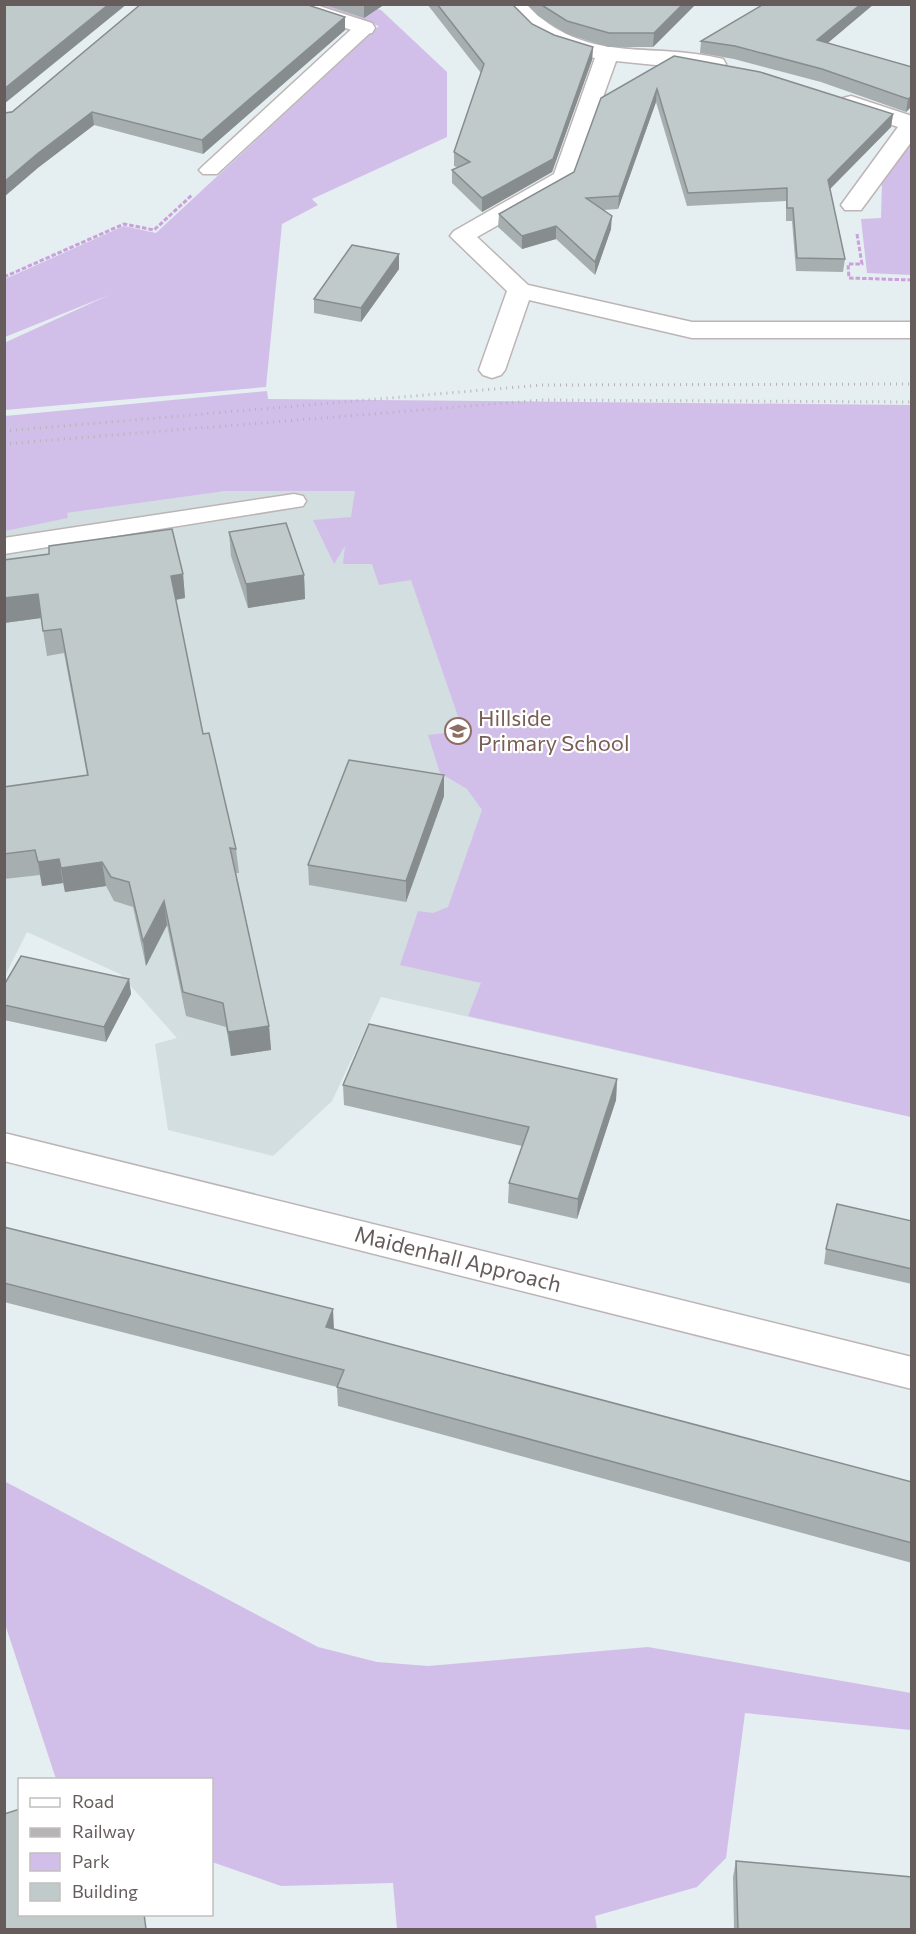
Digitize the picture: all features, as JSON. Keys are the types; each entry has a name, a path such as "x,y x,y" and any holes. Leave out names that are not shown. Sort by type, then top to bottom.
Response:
{"street":[{"path":"290,4 364,28"},
{"path":"514,4 528,23 558,41 607,56 657,56 734,68"},
{"path":"607,56 564,178 462,236 520,290 692,330 912,330"},
{"path":"833,97 912,124 853,205"},
{"path":"492,370 520,290"},
{"name":"Maidenhall Approach","path":"4,1147 912,1373"}],"lane":[{"path":"210,170 364,28"},
{"path":"4,546 294,501"}],"path":[{"path":"4,278 124,224 154,230 195,191 210,170"},
{"path":"853,205 862,264 848,264 849,278 912,280"}],"shaded area":[{"name":"Hillside Primary School","path":"400,478 911,1117 381,997 332,1101 273,1156 168,1130 155,1044 177,1038 120,974 27,932 5,976 5,530 68,518 66,513 226,491"}],"green space":[{"path":"313,5 363,5 381,10 447,72 447,137 312,199 318,205 282,224 266,387 5,410 4,343 109,295 5,337 5,279 124,226 156,233 379,26"},
{"path":"911,142 911,275 867,273 861,219 881,218 882,182"},
{"path":"267,391 268,399 911,405 911,1117 468,1016 481,983 400,965 418,911 433,913 448,907 482,810 467,789 440,773 428,735 463,731 411,580 379,585 372,564 343,564 345,546 334,564 313,520 351,517 355,491 226,491 67,513 68,518 5,531 5,416"},
{"path":"4,1481 318,1647 377,1662 428,1666 648,1647 911,1693 911,1730 745,1713 726,1858 697,1887 595,1916 597,1929 397,1929 393,1883 281,1886 213,1862 213,1778 56,1778 5,1624"}],"building":[{"path":"4,4 109,4 4,89"},
{"path":"141,4 305,4 345,17 202,140 92,112 4,182 4,113 12,112"},
{"path":"437,4 512,4 532,24 554,35 593,47 553,159 482,198 452,170 470,162 454,152 484,64"},
{"path":"540,4 683,4 654,33 609,33 567,21"},
{"path":"764,4 861,4 817,40 912,67 912,96 908,99 822,69 735,46 701,41"},
{"path":"674,56 760,72 893,114 828,180 845,259 797,258 793,208 787,208 787,188 688,193 657,89 619,196 586,198 612,216 595,262 556,226 522,236 499,214 574,172 601,98"},
{"path":"352,245 399,254 361,308 314,299"},
{"path":"286,523 304,575 246,584 229,532"},
{"path":"172,529 183,574 171,576 203,734 209,733 236,849 230,848 269,1026 228,1032 223,1003 183,992 164,901 143,941 129,882 111,877 102,862 61,868 59,859 38,862 35,850 4,854 4,787 88,775 61,629 43,631 38,594 4,598 4,560 49,554 49,546"},
{"path":"349,760 444,775 406,881 308,865"},
{"path":"21,956 129,979 104,1027 4,1005 4,985"},
{"path":"369,1024 617,1079 578,1199 509,1183 529,1127 343,1085"},
{"path":"837,1204 912,1221 912,1269 826,1249"},
{"path":"4,1227 333,1309 326,1327 912,1482 912,1543 337,1387 344,1370 4,1283"},
{"path":"18,1810 18,1916 144,1916 146,1929 4,1929 4,1814"},
{"path":"736,1861 912,1877 912,1929 738,1929"}],"railway":[{"path":"4,431 542,385 912,384"},
{"path":"4,444 543,400 912,402"}],"place":[{"name":"Hillside Primary School","path":"458,731"}]}
